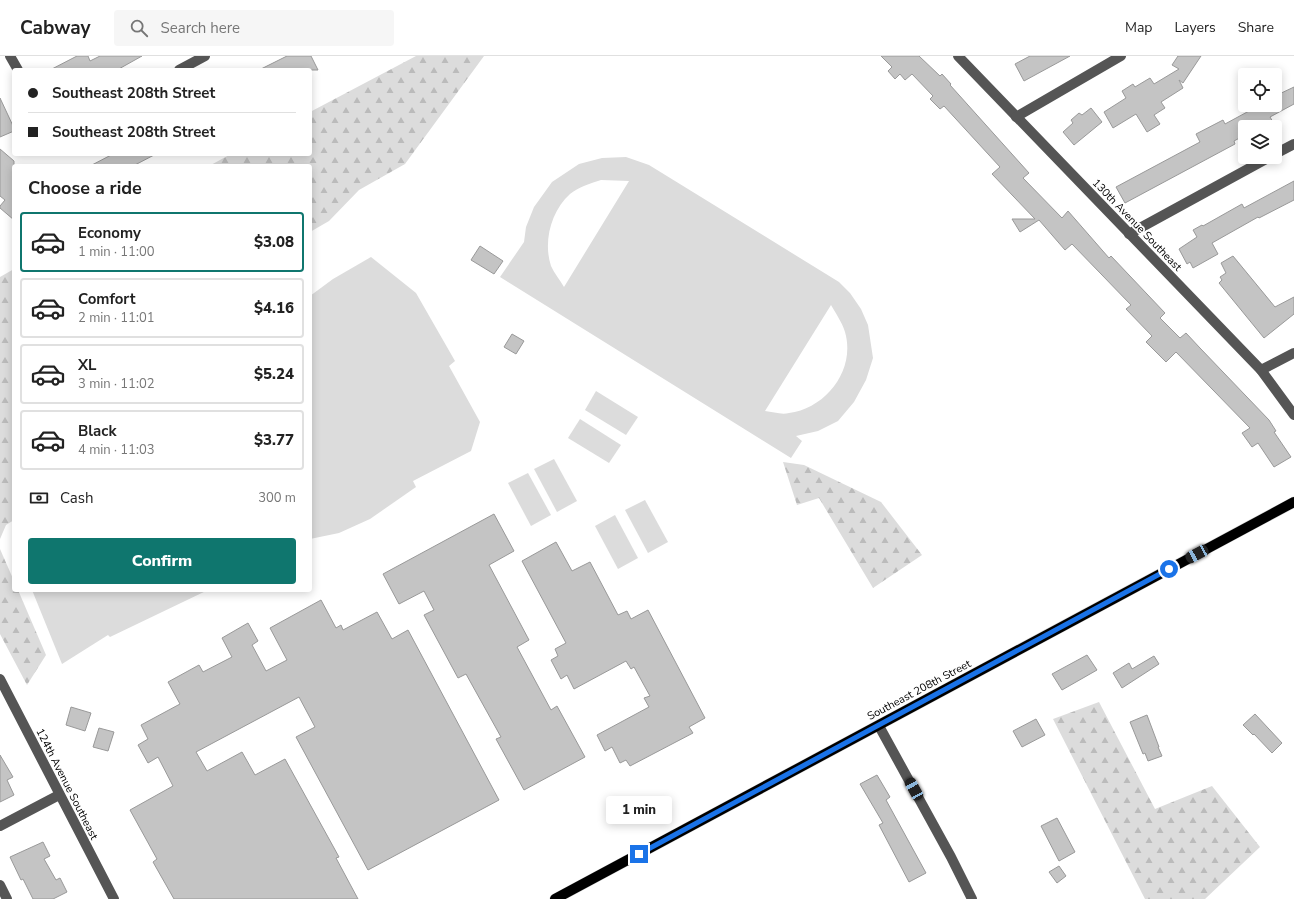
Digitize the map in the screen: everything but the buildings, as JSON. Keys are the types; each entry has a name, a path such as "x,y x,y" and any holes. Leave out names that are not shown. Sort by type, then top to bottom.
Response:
{"main road":[{"name":"Southeast 208th Street","path":"555,899 1294,502"}],"street":[{"path":"10,56 17,68"},
{"path":"183,68 205,56"},
{"name":"130th Avenue Southeast","path":"958,56 1128,234 1261,370 1294,414"},
{"path":"1016,117 1121,56"},
{"path":"1282,150 1294,144"},
{"path":"1128,234 1257,164"},
{"path":"1261,370 1294,353"},
{"name":"124th Avenue Southeast","path":"0,679 114,899"},
{"path":"879,726 951,857 972,899"},
{"path":"0,826 59,795"},
{"path":"0,885 7,899"}],"green space":[{"path":"416,56 484,56 405,164 359,190 329,221 312,231 312,164 213,164 227,156 312,156 312,111"},
{"path":"626,157 649,165 839,282 850,293 861,309 868,325 873,358 866,380 854,402 838,421 818,431 796,436 802,441 791,458 500,277 524,242 526,227 534,207 552,182 579,164 602,158","holes":["601,180 629,181 564,287 551,266 548,247 550,227 558,209 570,194 581,187","831,305 844,328 847,346 846,360 842,373 835,385 815,404 802,410 783,414 765,411"]},
{"path":"371,257 416,293 455,361 449,366 480,422 471,451 413,481 416,487 370,519 339,533 312,539 312,295 333,279"},
{"path":"12,270 12,521 6,525 0,539 0,277"},
{"path":"596,391 638,417 626,435 585,410"},
{"path":"580,419 621,445 609,463 568,438"},
{"path":"554,459 577,501 557,512 534,469"},
{"path":"783,462 804,465 881,502 922,555 873,588 819,498 797,505"},
{"path":"528,473 551,515 531,526 508,483"},
{"path":"645,500 668,542 648,553 625,510"},
{"path":"615,515 638,558 618,569 595,526"},
{"path":"0,549 12,576 12,592 19,592 46,655 27,685 0,634"},
{"path":"33,592 204,592 110,637 108,635 62,664"},
{"path":"1099,702 1155,809 1212,786 1260,847 1205,899 1145,899 1053,719"}],"route":[{"path":"639,854 1169,569"}]}
